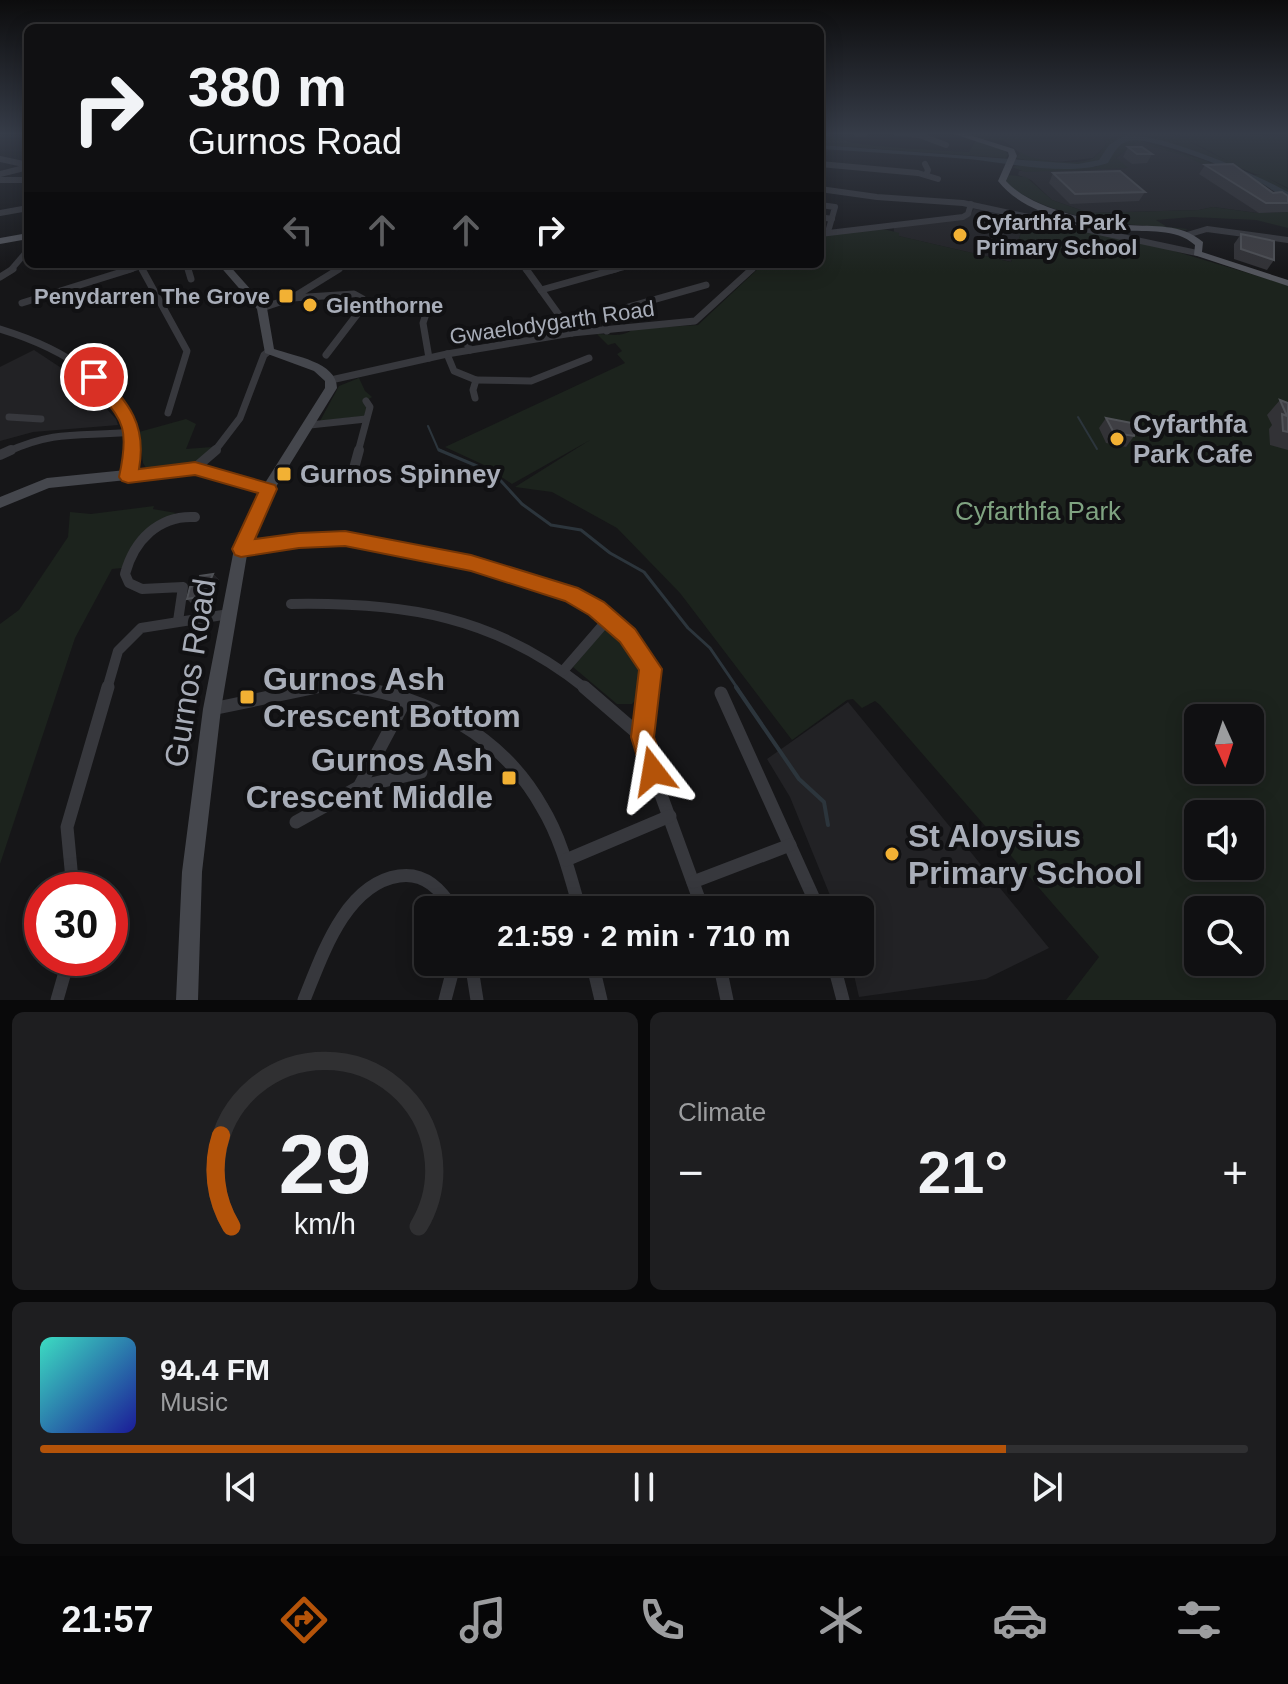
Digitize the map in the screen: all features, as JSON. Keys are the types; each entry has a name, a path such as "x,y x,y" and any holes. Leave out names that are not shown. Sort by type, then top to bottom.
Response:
{"main road":[{"path":"1003,180 1004,185 1026,200 1109,225 1187,235 1200,244 1197,253 1288,283"},
{"path":"0,241 24,237"}],"street":[{"path":"0,180 24,180"},
{"path":"824,189 971,204 1197,253"},
{"path":"824,233 963,217 968,214 971,204"},
{"path":"824,206 835,207 828,232"},
{"path":"0,213 24,209"},
{"path":"824,218 832,219"},
{"path":"1187,235 1207,229 1288,240"},
{"path":"0,277 12,270 24,255"},
{"path":"22,303 133,268"},
{"path":"144,268 187,351 168,413"},
{"path":"188,268 191,279"},
{"path":"227,268 262,308 269,351"},
{"path":"262,308 292,298 341,268"},
{"path":"525,268 572,333"},
{"path":"541,290 621,268"},
{"name":"Gwaelodygarth Road","path":"331,380 447,354 572,333 695,321 754,268"},
{"path":"607,331 604,316 607,313 706,285"},
{"path":"292,298 354,294 363,299 362,308 326,355"},
{"path":"427,311 423,323 429,358"},
{"path":"0,329 37,342 82,366 121,405 132,432 134,448 128,477"},
{"path":"462,334 470,350"},
{"path":"269,351 318,368 331,380"},
{"path":"195,468 216,452 239,423 264,355 269,351"},
{"path":"447,354 454,371 476,380 531,381 589,358"},
{"name":"Gurnos Road","path":"187,1000 192,872 212,709 241,549 268,489 328,397 331,380"},
{"path":"475,398 473,390 476,380"},
{"path":"353,472 370,407 366,401"},
{"path":"9,417 41,419"},
{"path":"310,425 366,419"},
{"path":"0,455 33,441 93,432 115,435 132,432"},
{"path":"0,503 47,483 195,468 268,489"},
{"path":"195,517 176,516 164,521 146,537 127,563 125,574 134,586 183,588 198,585"},
{"path":"241,549 299,540 345,539 424,553 471,563 571,594 609,618 628,635 651,669 642,737 698,896"},
{"path":"178,621 183,588"},
{"path":"291,604 388,605 430,613 514,641 563,671 642,737"},
{"path":"71,872 67,827 118,651 141,628 229,614"},
{"path":"563,671 609,618"},
{"path":"212,709 294,690 346,686 406,699 466,725 505,762 541,804 566,860 576,896"},
{"path":"721,693 813,896"},
{"path":"359,787 406,699"},
{"path":"296,822 359,787 421,772"},
{"path":"566,860 670,816"},
{"path":"693,882 790,845"},
{"path":"304,1000 345,915 357,898 374,884 392,875 413,875 432,882 443,896"},
{"path":"57,1000 64,976"},
{"path":"445,1000 451,976"},
{"path":"473,976 477,1000"},
{"path":"595,976 601,1000"},
{"path":"722,976 727,1000"},
{"path":"837,976 843,1000"}],"shaded area":[{"path":"1031,180 1247,180 1288,199 1288,212 1257,213 1213,207 1089,213 1052,200"},
{"path":"1253,180 1263,180 1288,192 1288,199 1281,196"},
{"name":"Cyfarthfa Park Primary School","path":"974,209 1014,217 1024,224 1011,262 898,236 894,232 894,226 969,217"},
{"path":"34,350 81,381 118,425 33,432 0,441 0,367"},
{"name":"St Aloysius Primary School","path":"848,702 1049,948 986,979 859,997 854,976 874,976 874,896 830,896 790,797 767,759"}],"green space":[{"path":"1007,180 1029,180 1052,200 1089,213 1213,207 1257,213 1288,212 1288,228 1256,220 1192,217 1156,220 1167,227 1188,229 1185,230 1115,222 1047,206 1006,183"},
{"path":"1261,180 1271,180 1288,189 1288,192"},
{"path":"1271,180 1288,180 1288,188"},
{"name":"Cyfarthfa Park","path":"1016,217 1144,242 1288,285 1288,1000 1066,1000 1099,957 880,705 875,701 862,708 853,699 847,700 792,740 680,593 617,528 552,492 515,487 590,440 512,484 484,465 445,447 625,363 617,354 622,351 615,343 608,345 597,334 620,335 634,329 698,325 759,268 824,268 824,236 880,229 899,233 899,236 1011,262 1024,224"},
{"path":"359,378 372,397 364,402 367,407 364,416 320,421 339,386"},
{"path":"186,419 196,424 186,449 212,447 199,461 148,471 143,463 139,432"},
{"path":"154,506 153,509 176,513 144,536 122,568 112,569 75,638 0,864 0,624 19,610 68,537 70,512 91,514"},
{"path":"605,629 615,632 641,668 640,695 632,704 617,704 573,667"}],"building":[{"path":"1060,180 1130,180 1145,192 1075,194"},
{"path":"1229,180 1255,180 1273,193 1282,192 1288,196 1288,203 1266,203"},
{"path":"1241,234 1274,241 1274,260 1241,249"},
{"path":"1280,400 1288,403 1288,432 1283,431 1282,414 1287,416"},
{"path":"1106,418 1137,424 1134,436 1114,433"},
{"path":"213,574 203,596 187,599 190,587 198,584 200,576"}],"waterway":[{"path":"1078,417 1097,449"},
{"path":"428,426 438,449 444,452"},
{"path":"439,450 477,466 501,481 522,504 551,525 581,530 610,553 644,572 688,628 710,648 738,689"},
{"path":"736,687 799,779 824,802 828,825"}],"place":[{"name":"Cyfarthfa Park Primary School","path":"960,235"},
{"name":"Penydarren The Grove","path":"286,296"},
{"name":"Glenthorne","path":"310,305"},
{"name":"Cyfarthfa Park Cafe","path":"1117,439"},
{"name":"Gurnos Spinney","path":"284,474"},
{"name":"Gurnos Ash Crescent Bottom","path":"247,697"},
{"name":"Gurnos Ash Crescent Middle","path":"509,778"},
{"name":"St Aloysius Primary School","path":"892,854"}],"route":[{"path":"94,377 121,405 132,432 134,448 128,477 195,468 237,483 268,489 241,549 299,540 345,539 471,563 571,594 597,609 628,635 651,669 642,737 653,771"}]}
